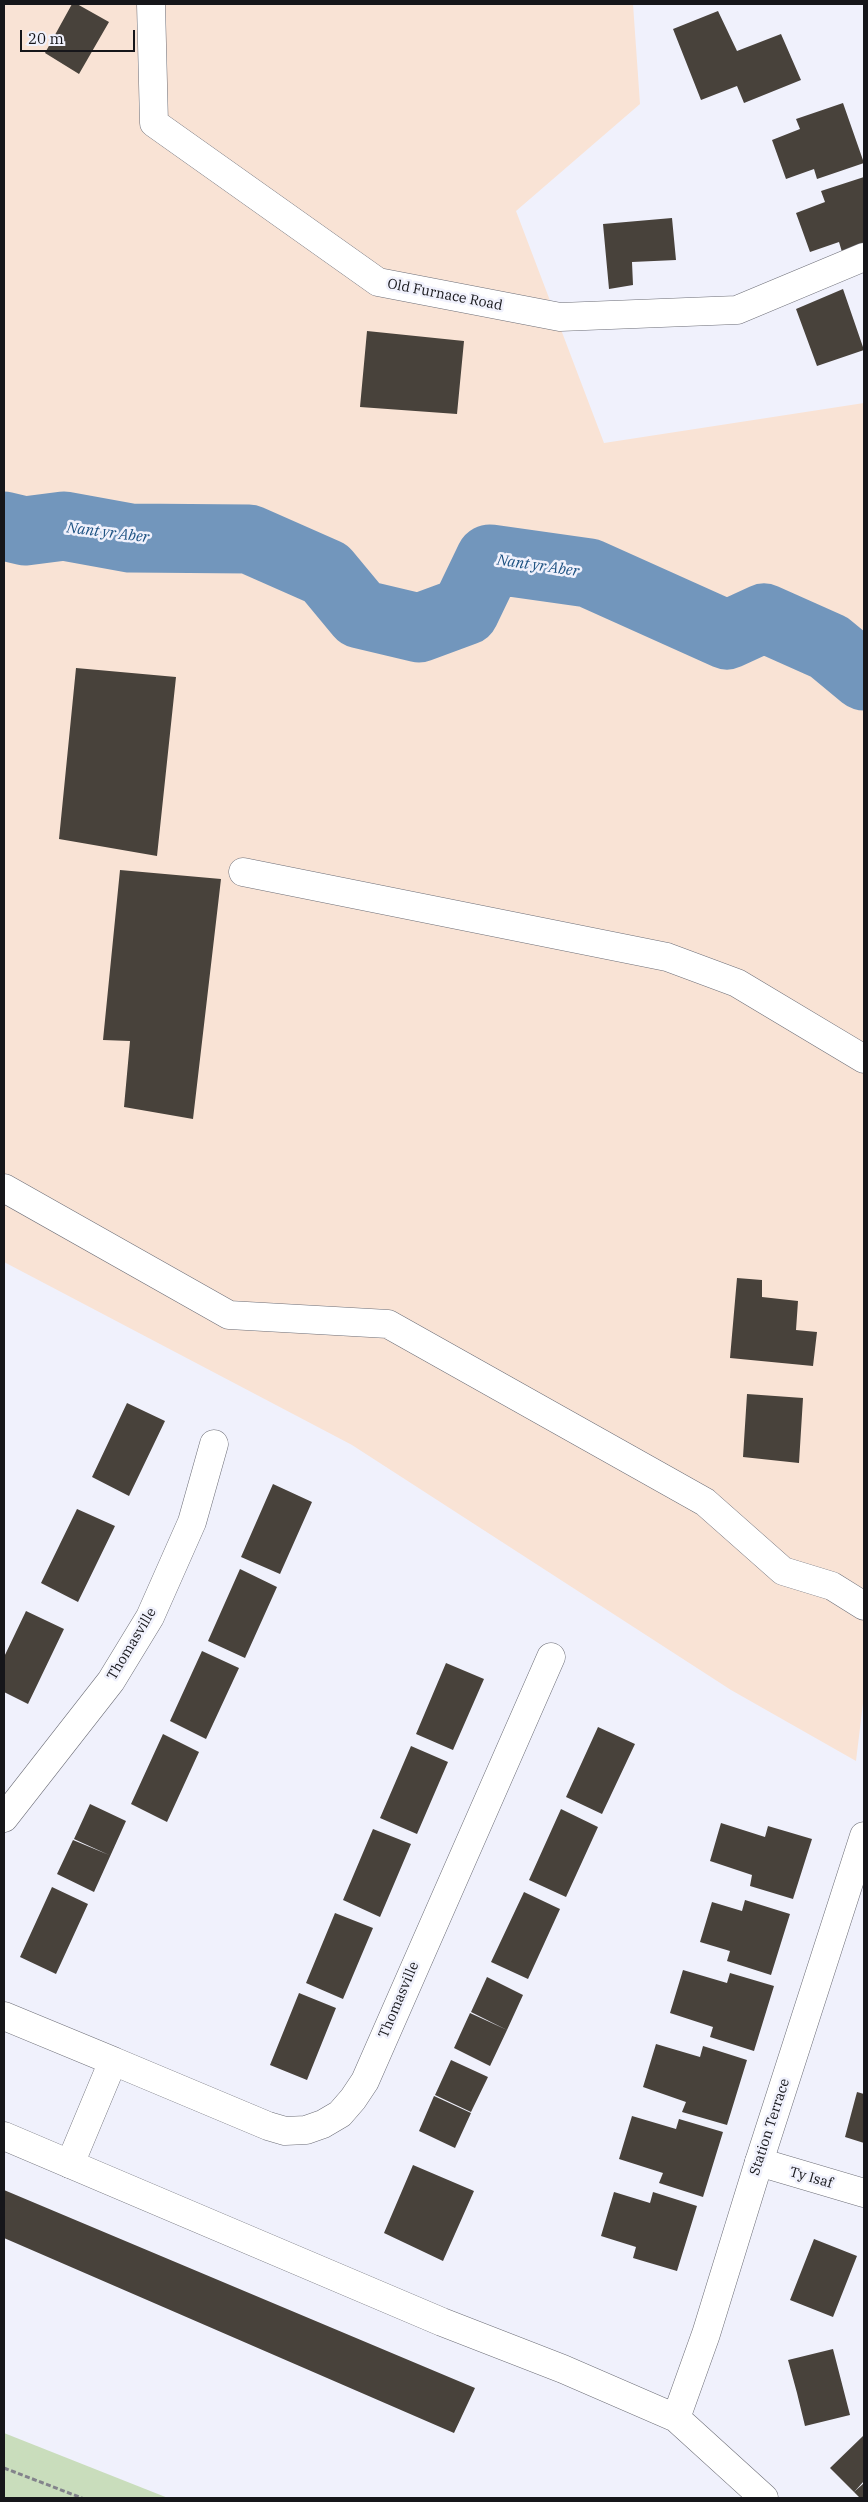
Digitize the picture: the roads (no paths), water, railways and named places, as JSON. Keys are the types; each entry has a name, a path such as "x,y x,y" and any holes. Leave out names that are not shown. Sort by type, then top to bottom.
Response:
{"street":[{"name":"Old Furnace Road","path":"150,4 154,123 378,282 560,317 737,310 864,257"},
{"path":"243,872 667,957 737,983 864,1059"},
{"path":"4,1188 229,1314 388,1324 704,1502 783,1571 832,1586 864,1606"},
{"name":"Thomasville","path":"4,1818 110,1681 150,1617 192,1522 214,1444"},
{"name":"Thomasville","path":"4,2016 268,2126 285,2131 306,2130 323,2124 340,2114 353,2099 365,2080 550,1657"},
{"name":"Station Terrace","path":"676,2418 706,2334 864,1836"},
{"path":"70,2164 112,2061"},
{"path":"4,2136 442,2322 563,2369 676,2418 764,2498"},
{"name":"Ty Isaf","path":"759,2162 864,2193"}],"waterway":[{"name":"Nant yr Aber","path":"4,526 25,531 64,526 130,538 249,539 326,573 360,614 419,628 465,611 490,559 589,573 727,635 764,618 829,647 864,676"}]}
